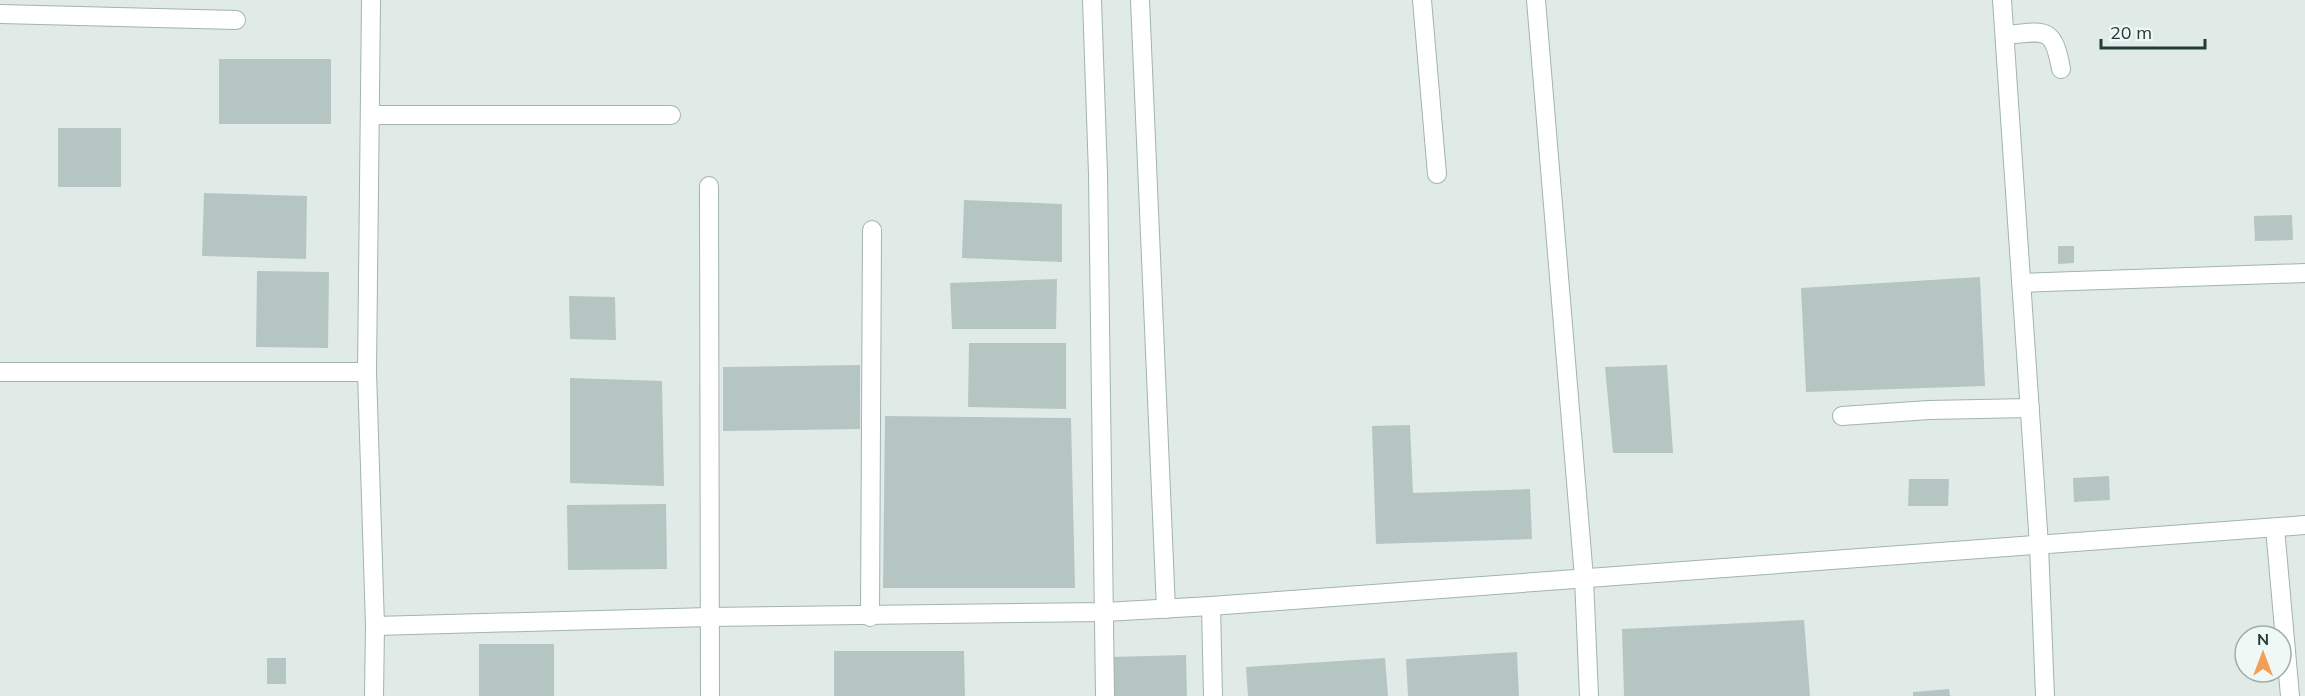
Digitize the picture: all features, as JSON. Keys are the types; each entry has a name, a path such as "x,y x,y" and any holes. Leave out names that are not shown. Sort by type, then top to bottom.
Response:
{"street":[{"path":"371,0 367,372 375,626 374,696"},
{"path":"1092,0 1098,174 1105,696"},
{"path":"1140,0 1166,609"},
{"path":"1422,0 1437,174"},
{"path":"1536,0 1584,578 1589,696"},
{"path":"2002,0 2039,545 2044,696"},
{"path":"0,14 111,8 236,20"},
{"path":"2005,35 2045,33 2053,38 2061,69"},
{"path":"371,115 671,115"},
{"path":"709,186 710,696"},
{"path":"870,617 872,230"},
{"path":"2021,283 2305,273"},
{"path":"0,372 367,372"},
{"path":"1842,416 1929,410 2030,408"},
{"path":"375,626 709,617 870,617 1166,609 2305,525"},
{"path":"2275,528 2290,696"},
{"path":"1211,606 1213,696"}],"building":[{"path":"219,59 331,59 331,124 219,124"},
{"path":"58,128 121,128 121,187 58,187"},
{"path":"204,193 307,196 306,259 202,256"},
{"path":"964,200 1062,204 1062,262 962,258"},
{"path":"2292,215 2293,240 2255,241 2254,216"},
{"path":"2058,246 2074,246 2074,263 2058,264"},
{"path":"257,271 329,272 328,348 256,347"},
{"path":"1980,277 1985,386 1806,392 1801,288"},
{"path":"1057,279 1056,329 952,329 950,283"},
{"path":"569,296 615,297 616,340 570,339"},
{"path":"969,343 1066,343 1066,409 968,407"},
{"path":"860,365 860,429 723,431 723,367"},
{"path":"1667,365 1673,453 1613,453 1605,367"},
{"path":"570,378 662,381 664,486 570,483"},
{"path":"885,416 1071,418 1075,588 883,588"},
{"path":"1410,425 1413,493 1530,489 1532,539 1376,544 1372,426"},
{"path":"2109,476 2110,500 2074,502 2073,478"},
{"path":"1909,479 1949,479 1948,506 1908,506"},
{"path":"666,504 667,569 568,570 567,505"},
{"path":"1804,620 1810,696 1624,696 1622,629"},
{"path":"479,644 554,644 554,696 479,696"},
{"path":"834,651 964,651 965,696 834,696"},
{"path":"1517,652 1519,696 1408,696 1406,659"},
{"path":"1186,655 1187,696 1110,696 1109,657"},
{"path":"267,658 286,658 286,684 267,684"},
{"path":"1385,658 1388,696 1248,696 1246,667"},
{"path":"1949,689 1950,696 1913,696 1913,692"}]}
